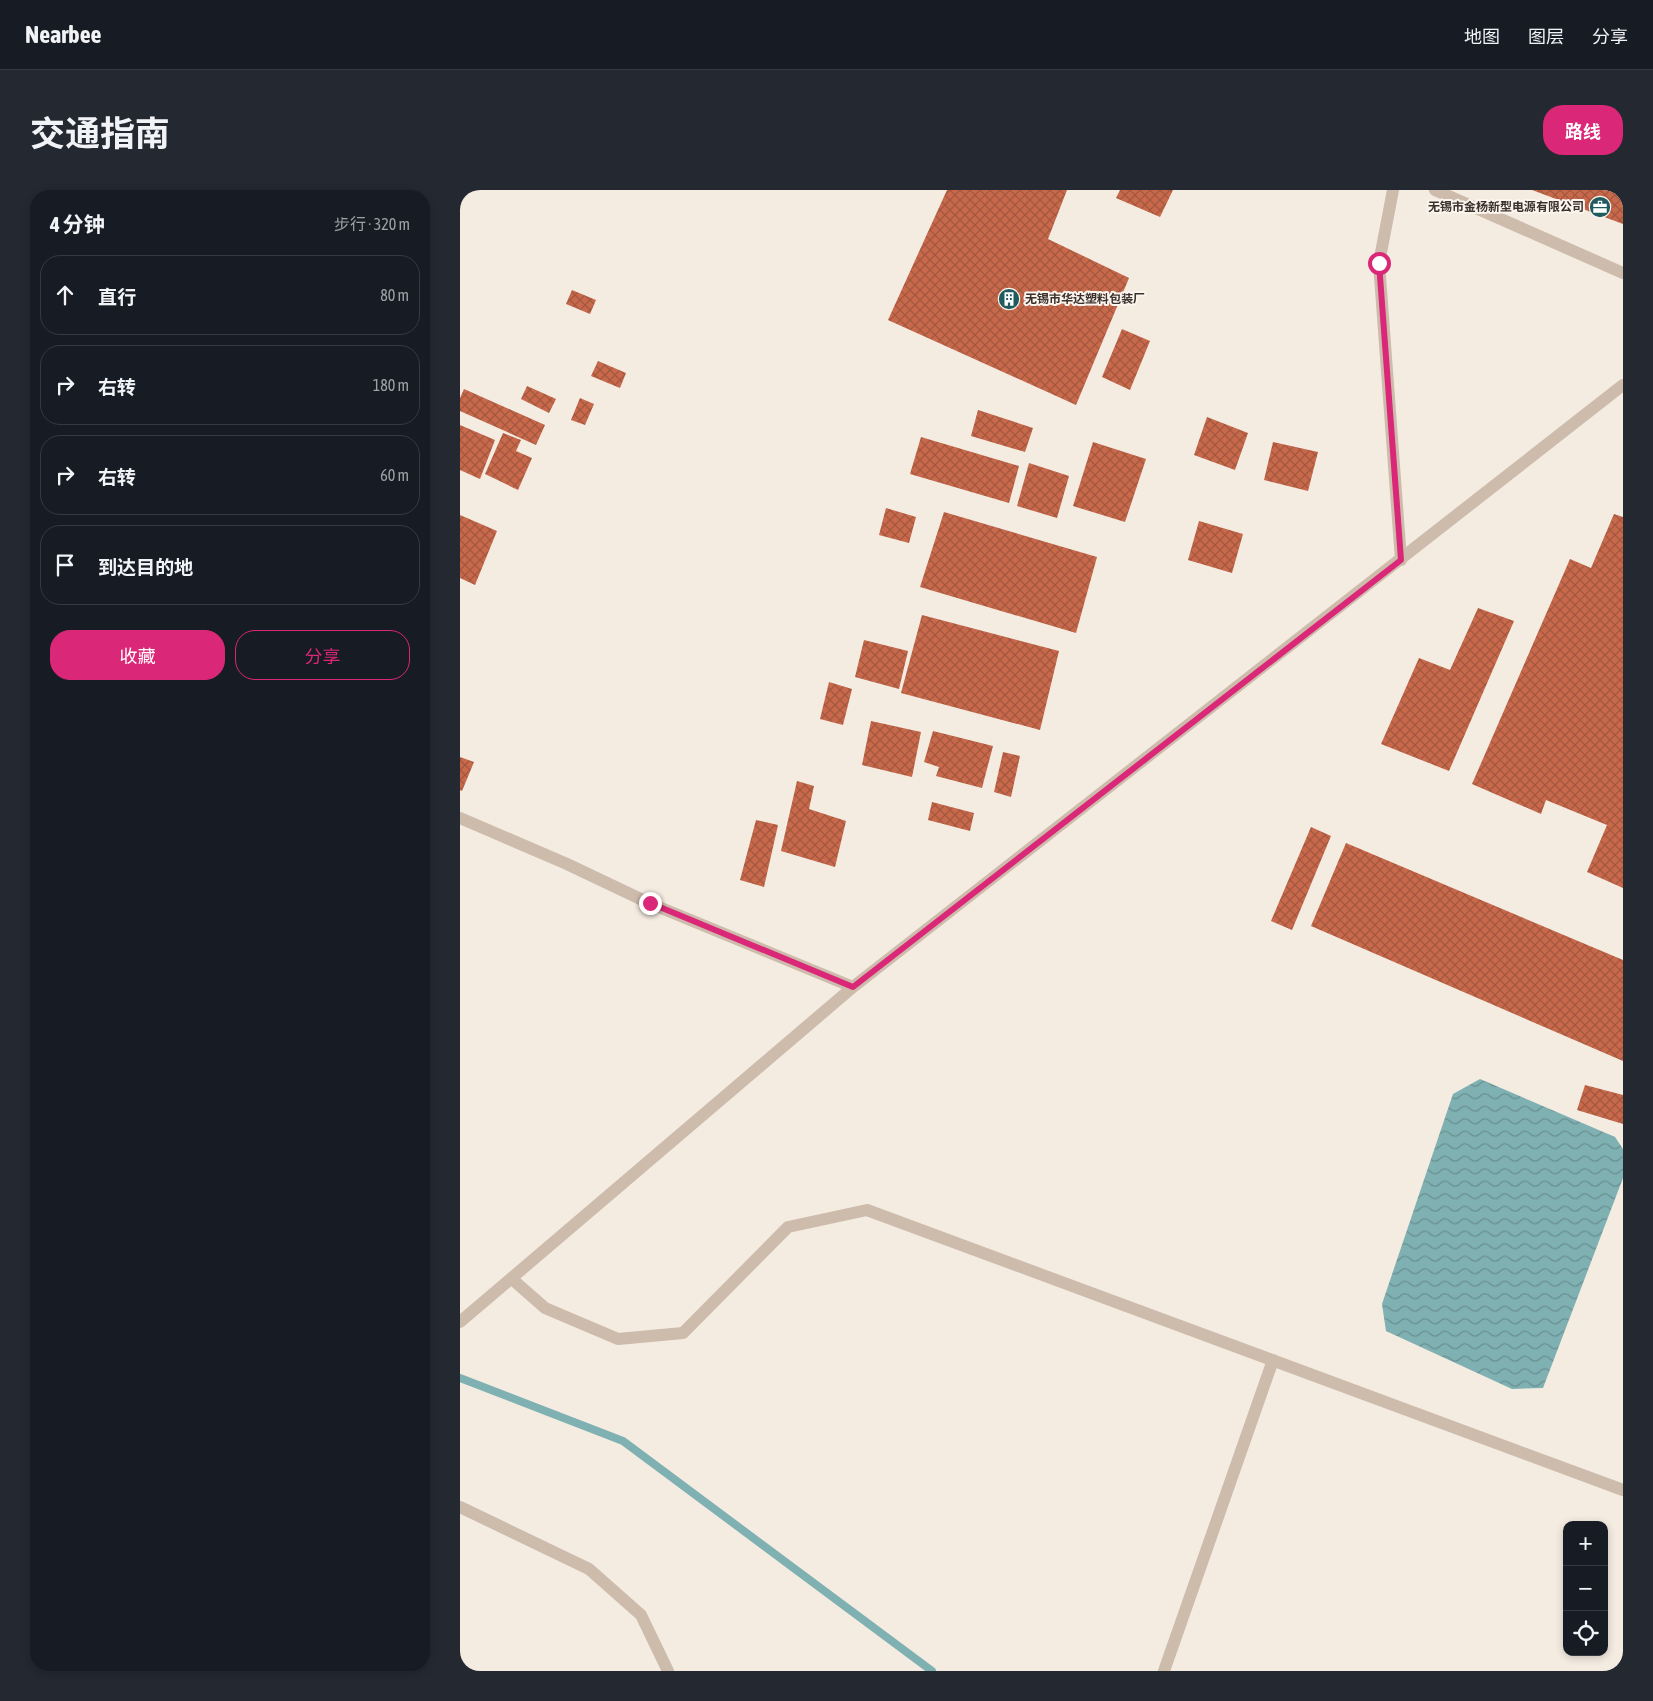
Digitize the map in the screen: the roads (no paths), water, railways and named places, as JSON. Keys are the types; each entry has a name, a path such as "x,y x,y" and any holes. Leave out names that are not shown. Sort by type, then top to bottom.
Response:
{"street":[{"path":"1393,190 1379,263 1401,560"},
{"path":"1435,190 1623,273"},
{"path":"461,1321 853,987 1623,385"},
{"path":"460,818 567,864 650,903 853,987"},
{"path":"512,1279 545,1308 618,1339 683,1333 788,1227 867,1210 1623,1490"},
{"path":"1164,1671 1273,1360"},
{"path":"460,1507 589,1570 641,1615 668,1671"}],"water":[{"path":"1480,1079 1615,1137 1623,1149 1623,1178 1543,1388 1512,1389 1386,1331 1382,1304 1453,1094"}],"waterway":[{"path":"460,1378 623,1441 932,1671"}],"place":[{"name":"无锡市金杨新型电源有限公司","path":"1600,207"},
{"name":"无锡市华达塑料包装厂","path":"1009,299"}]}
